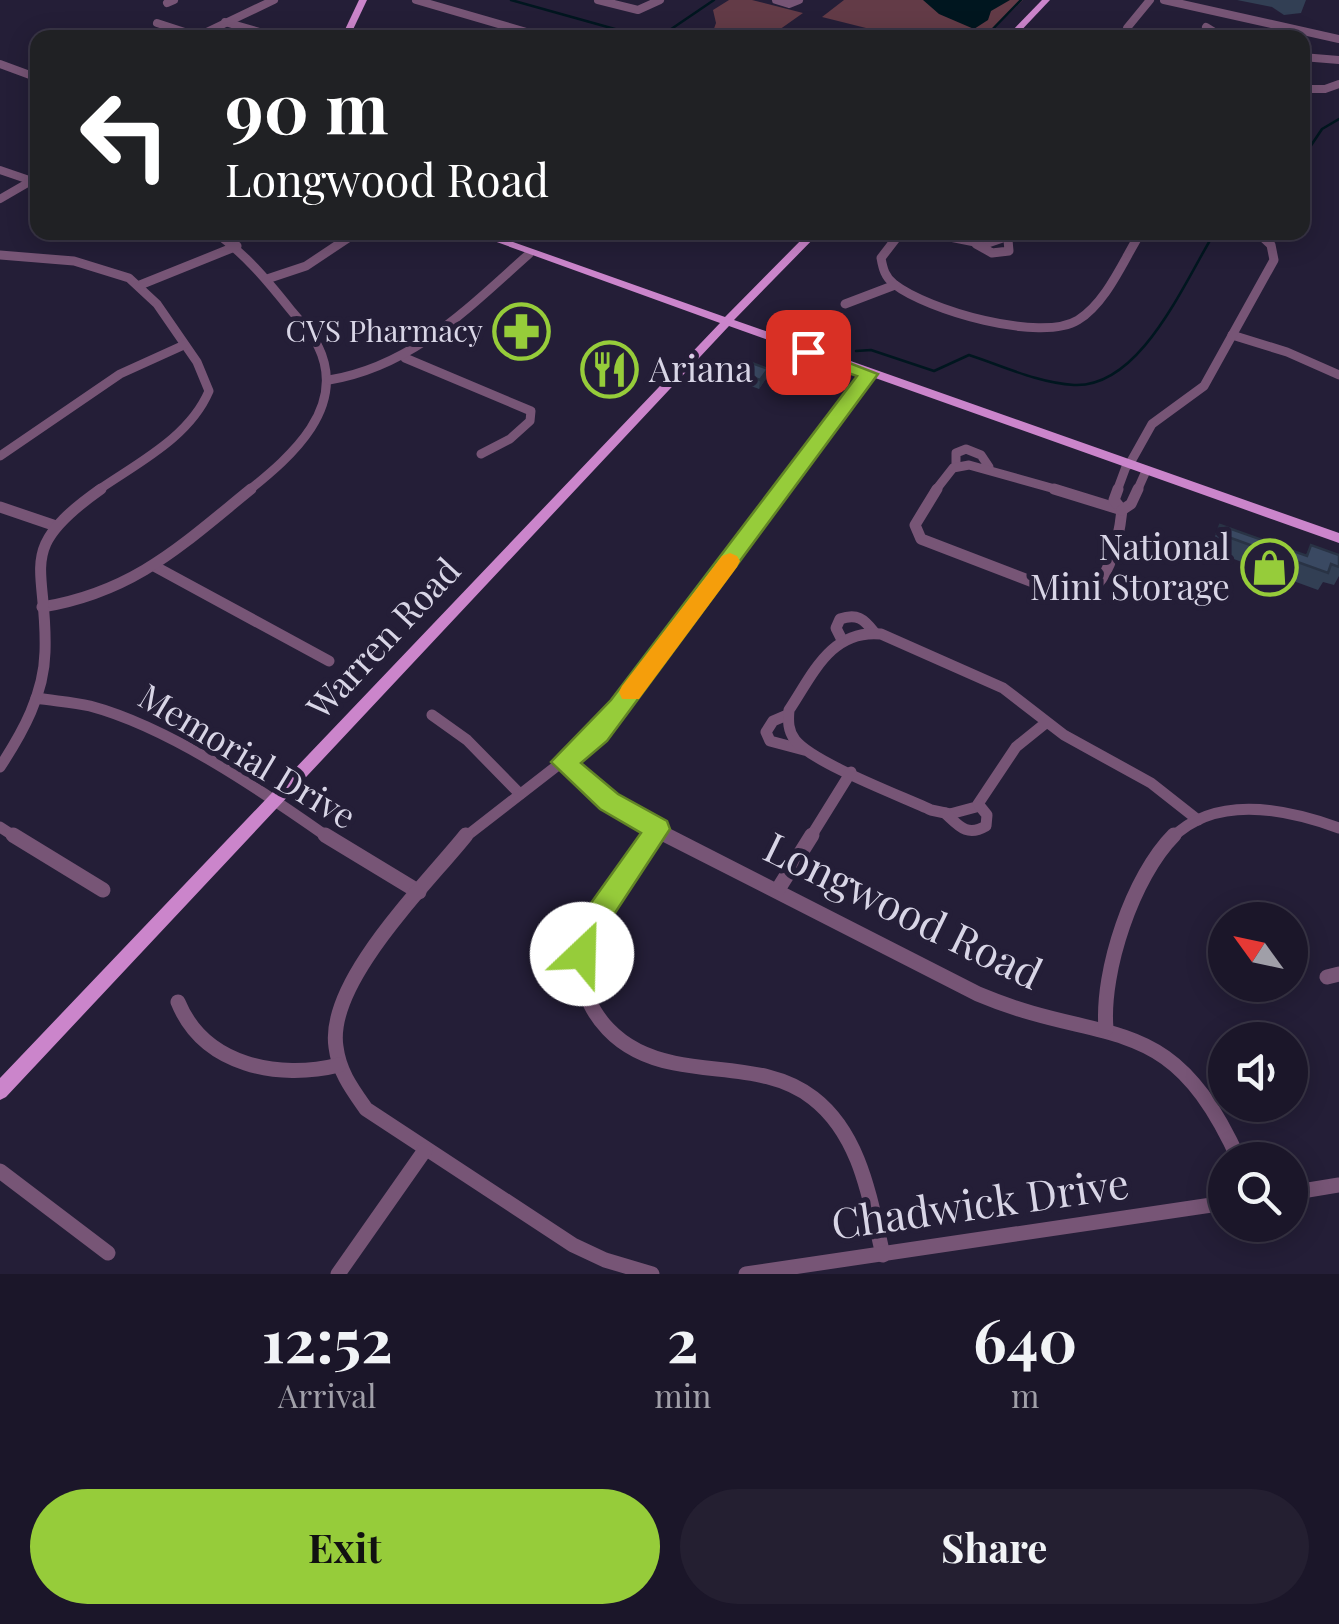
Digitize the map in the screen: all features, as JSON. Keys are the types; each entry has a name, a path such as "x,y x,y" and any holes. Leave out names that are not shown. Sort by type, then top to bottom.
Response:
{"main road":[{"path":"349,30 363,0"},
{"path":"1016,30 1046,0"},
{"path":"494,240 1339,538"},
{"name":"Warren Road","path":"0,1091 807,240"}],"street":[{"path":"209,30 274,0"},
{"path":"416,0 518,30"},
{"path":"598,0 641,10 660,0"},
{"path":"776,0 789,4 799,0"},
{"path":"1127,30 1150,0"},
{"path":"1164,0 1299,30"},
{"path":"224,22 252,30"},
{"path":"157,23 176,30"},
{"path":"1206,28 1210,30"},
{"path":"1310,33 1339,39"},
{"path":"1310,62 1339,60"},
{"path":"0,64 30,75"},
{"path":"1310,89 1339,84"},
{"path":"0,170 30,181"},
{"path":"0,198 30,184"},
{"path":"42,608 103,592 154,566 296,450 320,416 329,380 326,359 267,279 228,240"},
{"path":"267,279 306,266 345,240"},
{"path":"895,240 881,258 883,272 895,285 1008,325 1056,328 1068,326 1086,313 1136,240"},
{"path":"959,240 1002,254 1009,251 1008,240"},
{"path":"1146,471 1131,504 1122,510 1073,498 990,467 956,466 916,520 916,535 1062,595 1080,597 1094,588 1118,539 1122,510 1114,500 1128,465 1157,419 1200,391 1274,260 1266,240"},
{"path":"140,285 237,246"},
{"path":"329,380 370,374 405,358 529,254"},
{"path":"0,255 45,257 106,269 140,285 208,384 203,409 56,526 39,560 45,656 36,698 0,767"},
{"path":"845,304 895,285"},
{"path":"1232,334 1337,372"},
{"path":"0,456 120,374 184,345"},
{"path":"405,358 531,411 530,421 510,439 481,454"},
{"path":"652,1274 605,1260 574,1245 366,1109 349,1088 339,1065 336,1024 346,987 418,892 466,835 586,746 868,374"},
{"path":"0,508 56,526"},
{"path":"154,566 329,661"},
{"path":"979,806 987,815 986,826 976,832 964,830 945,813 804,750 770,741 766,732 773,720 788,716 832,646 842,638 874,632 993,682 1077,744 1151,783 1198,820"},
{"name":"Memorial Drive","path":"36,698 89,706 125,717 274,799 361,860 418,892"},
{"path":"432,715 466,740 520,794"},
{"path":"788,716 792,736 804,750"},
{"path":"945,813 967,812 979,806 1017,746 1047,722"},
{"name":"Longwood Road","path":"564,762 609,802 996,1002 1037,1016 1134,1038 1180,1066 1209,1099 1230,1142"},
{"path":"777,891 850,772"},
{"path":"1106,1029 1104,1010 1110,964 1149,869 1168,840 1198,820 1230,810 1265,809 1306,816 1339,828"},
{"path":"0,827 103,890"},
{"path":"658,829 587,935 582,972 591,1008 608,1033 645,1056 764,1074 791,1084 814,1100 838,1124 856,1153 883,1255"},
{"path":"178,1002 184,1021 201,1036 253,1068 302,1073 339,1065"},
{"path":"338,1274 425,1150"},
{"path":"0,1171 108,1253"},
{"path":"1308,1190 1339,1185"},
{"name":"Chadwick Drive","path":"746,1274 1208,1206"}],"shaded area":[{"path":"729,0 752,0 803,13 779,30 714,30 713,10"},
{"path":"844,0 1023,0 992,30 874,30 822,17"}],"water":[{"path":"923,0 1010,0 991,11 988,20 974,29 939,14"}],"building":[{"path":"752,363 768,369 760,380 741,373"},
{"path":"1220,525 1307,556 1311,545 1339,555 1339,567 1331,564 1328,573 1217,533"}],"waterway":[{"path":"511,0 618,30"},
{"path":"670,30 714,0"},
{"path":"992,30 1021,0"},
{"path":"1310,147 1322,129 1339,119"},
{"path":"856,351 871,350 934,371 969,355 1047,381 1074,385 1098,381 1120,369 1140,351 1174,303 1210,240"},
{"path":"842,355 848,353"}],"slow traffic":[{"path":"630,692 730,561"}],"place":[{"name":"CVS Pharmacy","path":"522,332"},
{"name":"Ariana","path":"610,370"},
{"name":"National Mini Storage","path":"1269,568"}],"route":[{"path":"582,954 595,919 658,829 609,802 564,762 598,734 868,374 808,352"}]}
